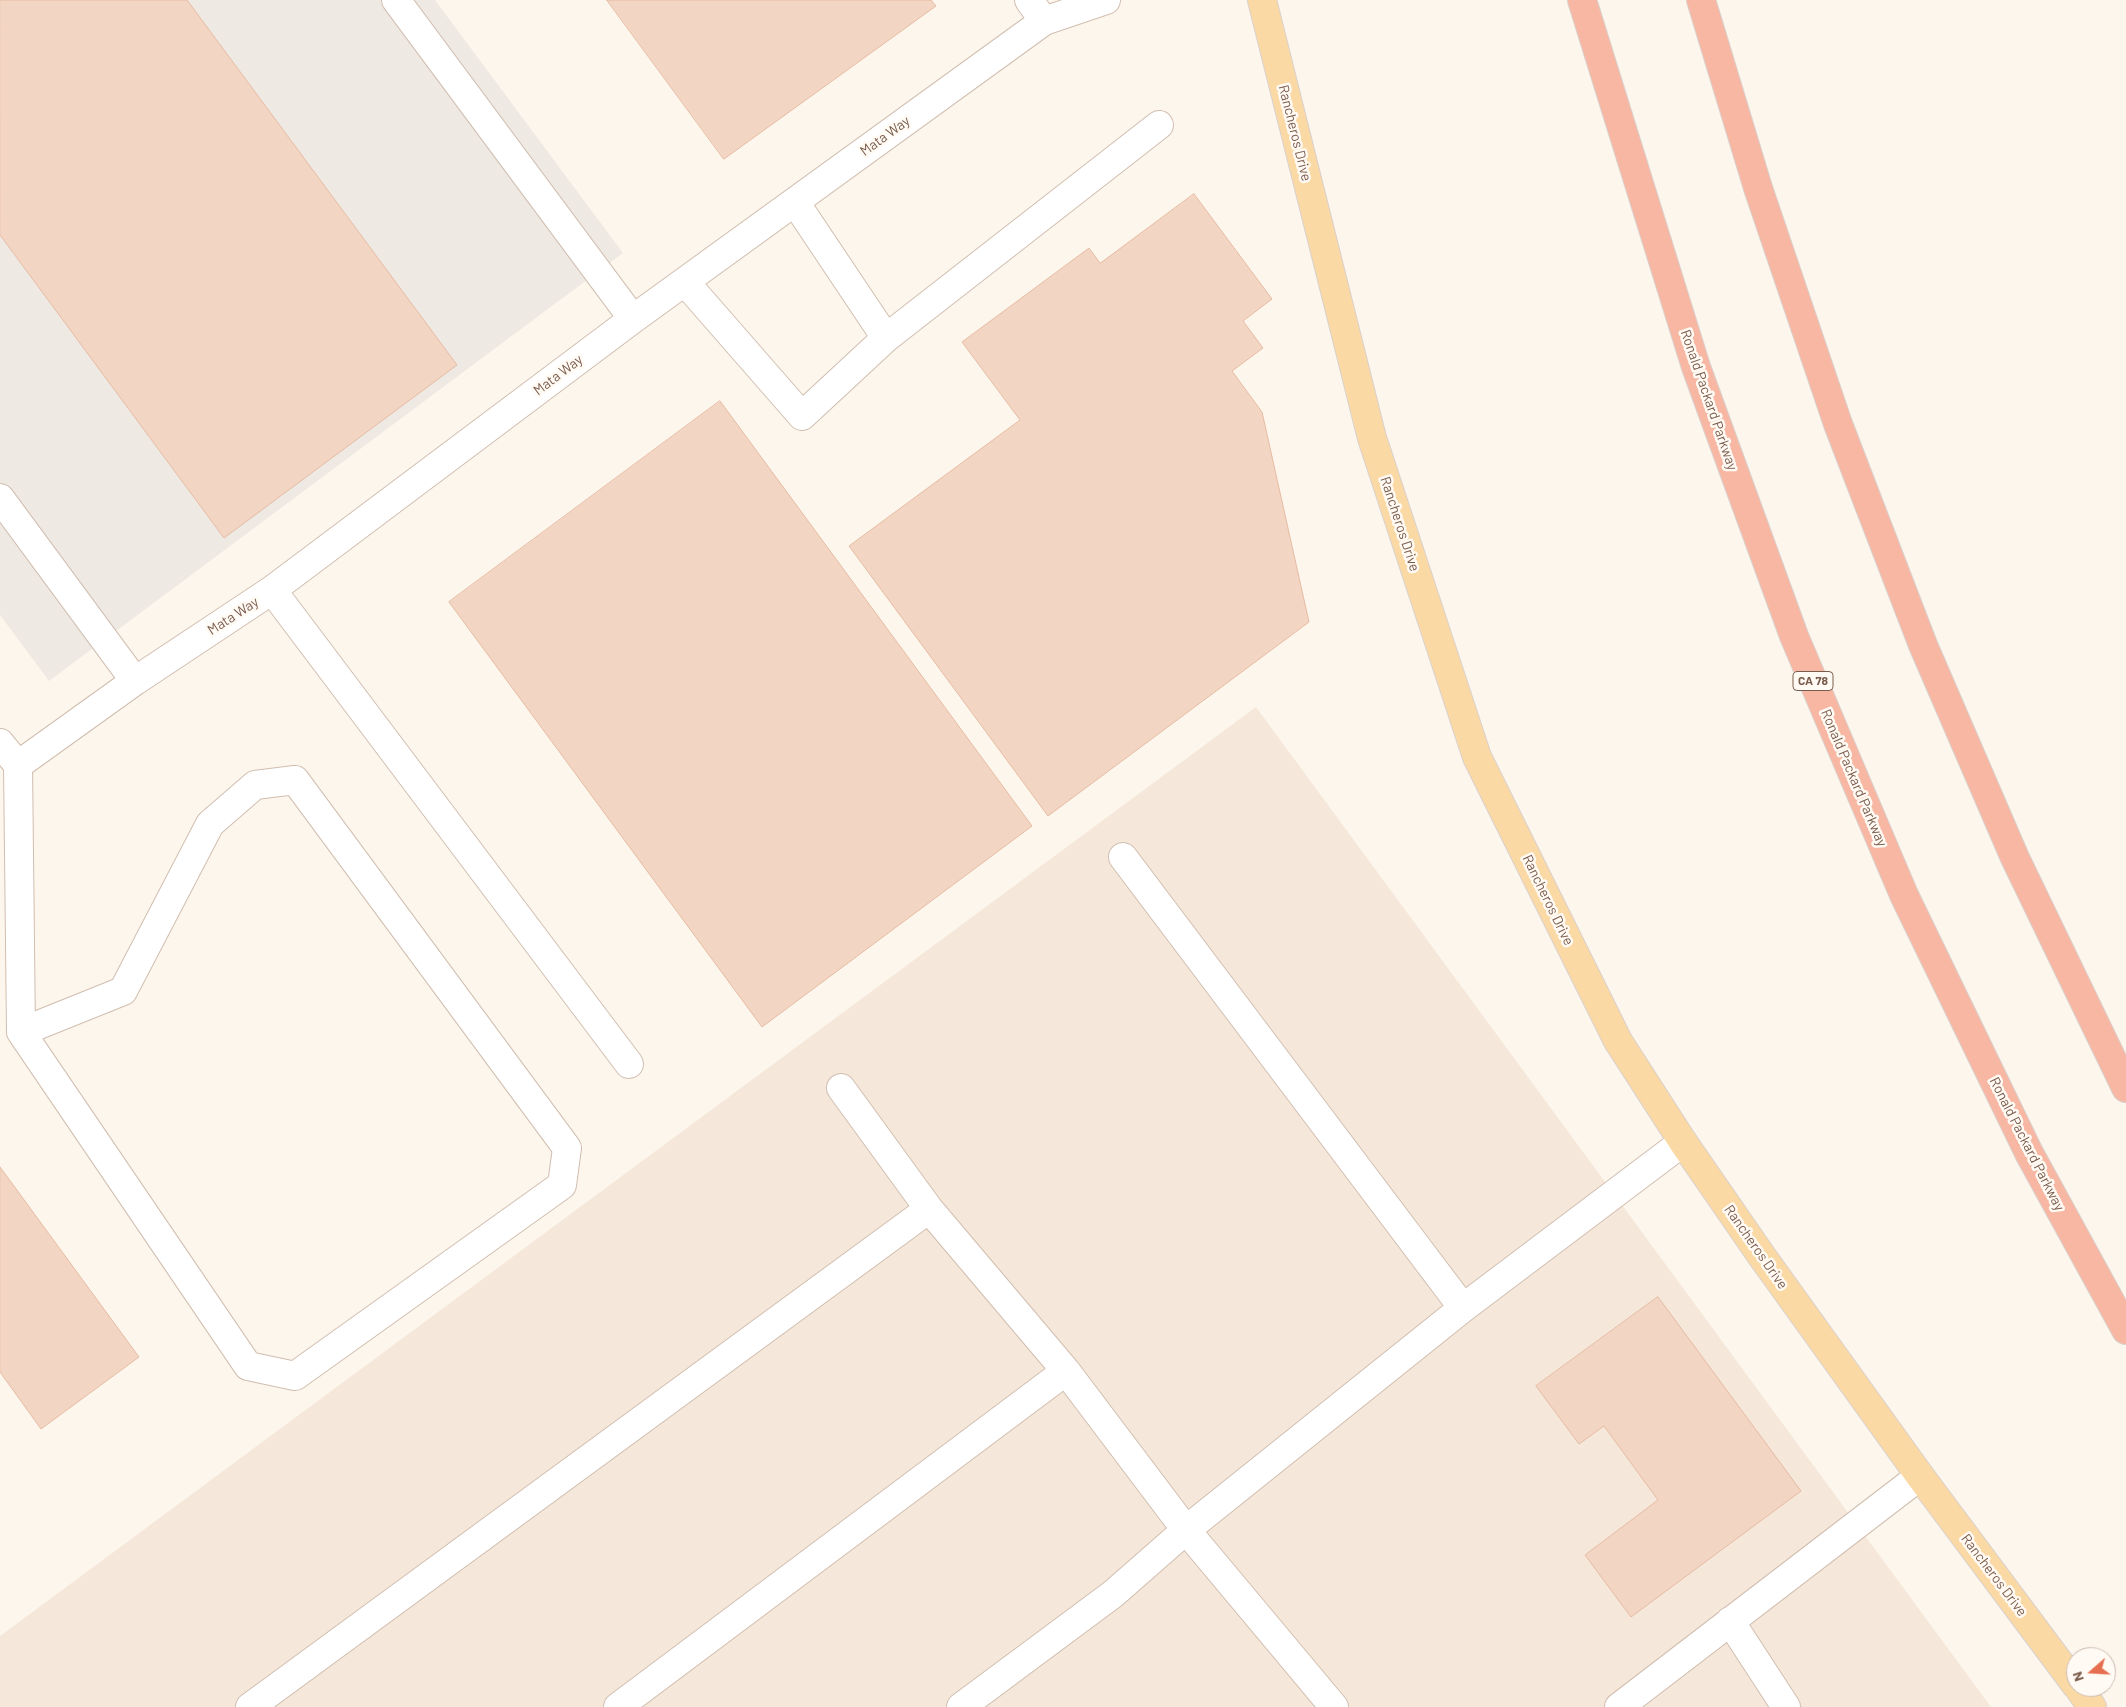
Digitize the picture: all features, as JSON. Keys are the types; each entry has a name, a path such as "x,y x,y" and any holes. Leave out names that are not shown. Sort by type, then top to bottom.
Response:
{"highway":[{"name":"Ronald Packard Parkway","path":"1582,0 1696,367 1794,636 1904,895 2029,1153 2126,1330"},
{"path":"1701,0 1758,188 1838,424 1923,645 2015,858 2126,1088"}],"main road":[{"name":"Rancheros Drive","path":"1262,0 1372,438 1478,757 1618,1041 1683,1142 1761,1255 1920,1476 2066,1671"}],"street":[{"path":"396,0 633,319"},
{"name":"Mata Way","path":"18,765 135,681 272,590 633,319 795,202 1037,11 1106,0"},
{"path":"685,282 802,416 886,338 1159,125"},
{"path":"795,202 886,338"},
{"path":"0,498 135,681"},
{"path":"272,590 629,1064"},
{"path":"0,743 18,765 21,1032 248,1366 295,1376 562,1185 567,1148 295,780 255,785 210,824 123,991 21,1032"},
{"path":"1123,857 1463,1308"},
{"path":"841,1088 929,1209 1066,1371 1186,1530 1334,1707"},
{"path":"961,1707 1113,1594 1186,1530 1463,1308 1683,1142"},
{"path":"250,1707 929,1209"},
{"path":"618,1707 1066,1371"},
{"path":"1619,1707 1920,1476"},
{"path":"1730,1621 1786,1707"}],"shaded area":[{"path":"0,0 435,0 623,253 49,681 0,615"},
{"path":"1256,707 1991,1707 0,1707 0,1636"}],"building":[{"path":"0,0 187,0 457,365 224,538 0,235"},
{"path":"607,0 931,0 936,6 724,159"},
{"path":"1194,194 1272,299 1243,321 1263,348 1232,371 1262,412 1309,622 1048,816 849,546 1020,420 962,342 1089,248 1100,263"},
{"path":"720,401 1032,826 762,1027 449,602"},
{"path":"0,1167 139,1357 41,1429 0,1372"},
{"path":"1658,1297 1801,1491 1631,1617 1585,1555 1658,1500 1604,1426 1579,1444 1536,1386"}]}
